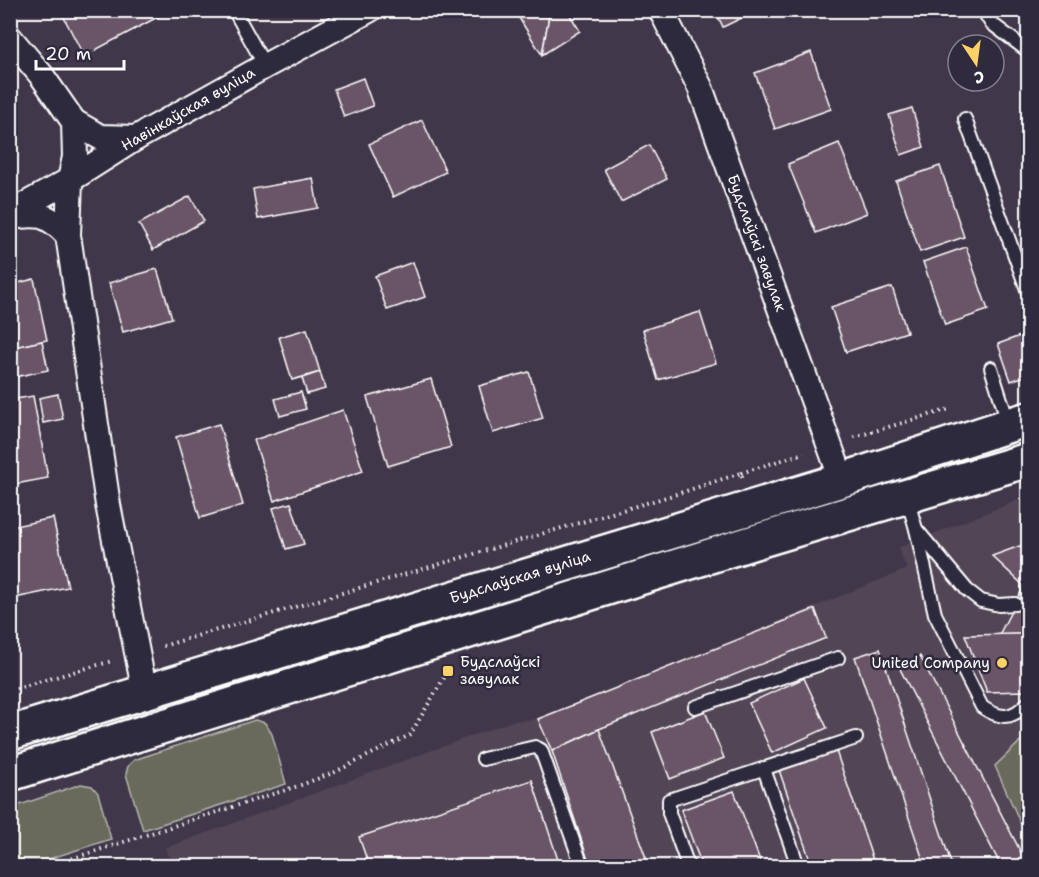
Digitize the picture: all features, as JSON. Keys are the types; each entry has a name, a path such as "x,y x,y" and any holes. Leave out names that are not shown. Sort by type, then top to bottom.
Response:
{"main road":[{"name":"Будслаўская вуліца","path":"10,733 842,480 1019,423"},
{"path":"10,774 761,540 908,498 1029,460"}],"street":[{"name":"Навінкаўская вуліца","path":"10,215 136,138 369,10"},
{"name":"Будслаўскі завулак","path":"661,10 700,87 842,480"},
{"path":"10,38 42,76 75,122 100,137 136,138"},
{"path":"75,122 75,157 70,180 68,235 108,505 145,693"},
{"path":"10,215 45,216 68,235"}],"lane":[{"path":"234,10 265,66"},
{"path":"983,10 991,23 1029,51"},
{"path":"965,119 1029,292"},
{"path":"991,368 1019,423"},
{"path":"908,498 935,614 982,707 993,715 1006,716 1019,712 1029,703"},
{"path":"916,529 968,590 981,601 999,605 1015,604"},
{"path":"695,707 838,658"},
{"path":"688,867 669,813 669,800 856,738"},
{"path":"483,759 535,747 541,750 582,867"},
{"path":"764,769 798,867"}],"path":[{"path":"741,472 954,408"},
{"path":"10,690 680,493"},
{"path":"49,867 301,785 345,767 410,735 448,671"}],"shaded area":[{"path":"1028,496 1028,866 172,866 165,848 512,721 538,719 907,569 898,548"}],"green space":[{"path":"255,720 265,723 272,734 286,784 143,830 126,774 128,766 134,760"},
{"path":"1028,734 1028,840 995,766"},
{"path":"81,784 92,786 98,793 111,839 27,866 11,866 11,808"}],"building":[{"path":"60,10 171,10 84,56"},
{"path":"519,10 550,10 542,55 516,13"},
{"path":"550,10 567,10 580,31 542,55"},
{"path":"715,10 758,10 723,27"},
{"path":"811,52 831,109 775,129 755,73"},
{"path":"363,78 373,106 344,117 334,89"},
{"path":"912,108 924,147 901,155 889,115"},
{"path":"422,120 446,172 393,197 369,144"},
{"path":"839,143 867,213 816,233 788,164"},
{"path":"649,145 667,179 621,202 604,169"},
{"path":"940,166 964,237 920,252 896,181"},
{"path":"313,178 318,208 258,219 253,189"},
{"path":"190,196 204,221 153,250 139,224"},
{"path":"966,247 988,310 945,325 923,262"},
{"path":"413,262 425,297 387,310 375,276"},
{"path":"157,269 172,318 123,332 109,283"},
{"path":"34,279 47,340 10,348 10,285"},
{"path":"892,287 907,332 846,352 831,307"},
{"path":"700,312 716,363 658,380 643,330"},
{"path":"307,329 320,372 292,380 279,337"},
{"path":"1028,333 1028,375 1011,381 998,344"},
{"path":"42,341 48,370 10,378 10,348"},
{"path":"320,372 325,389 307,394 302,378"},
{"path":"529,372 543,418 493,433 479,386"},
{"path":"431,379 451,447 388,466 367,397"},
{"path":"301,392 306,409 280,416 275,399"},
{"path":"58,394 63,419 43,423 39,398"},
{"path":"33,396 48,478 10,485 10,400"},
{"path":"343,410 363,471 274,501 254,440"},
{"path":"219,424 243,505 200,518 176,437"},
{"path":"291,503 304,544 286,549 273,508"},
{"path":"53,518 68,587 10,599 10,527"},
{"path":"1028,543 1028,634 999,635 1024,586 992,556"},
{"path":"815,609 826,638 599,729 552,751 538,719"},
{"name":"United Company","path":"1028,634 1028,691 987,692 965,635"},
{"path":"880,649 952,866 925,866 855,657"},
{"path":"920,656 1028,866 1001,866 899,667"},
{"path":"804,678 827,728 772,753 749,703"},
{"path":"705,711 724,758 670,779 652,732"},
{"path":"599,729 649,866 590,866 552,751"},
{"path":"835,748 875,866 812,866 778,767"},
{"path":"532,780 560,866 369,866 359,837"},
{"path":"734,791 762,866 702,866 681,810"}],"place":[{"name":"United Company","path":"1002,663"},
{"name":"Будслаўскі завулак","path":"448,671"}]}
